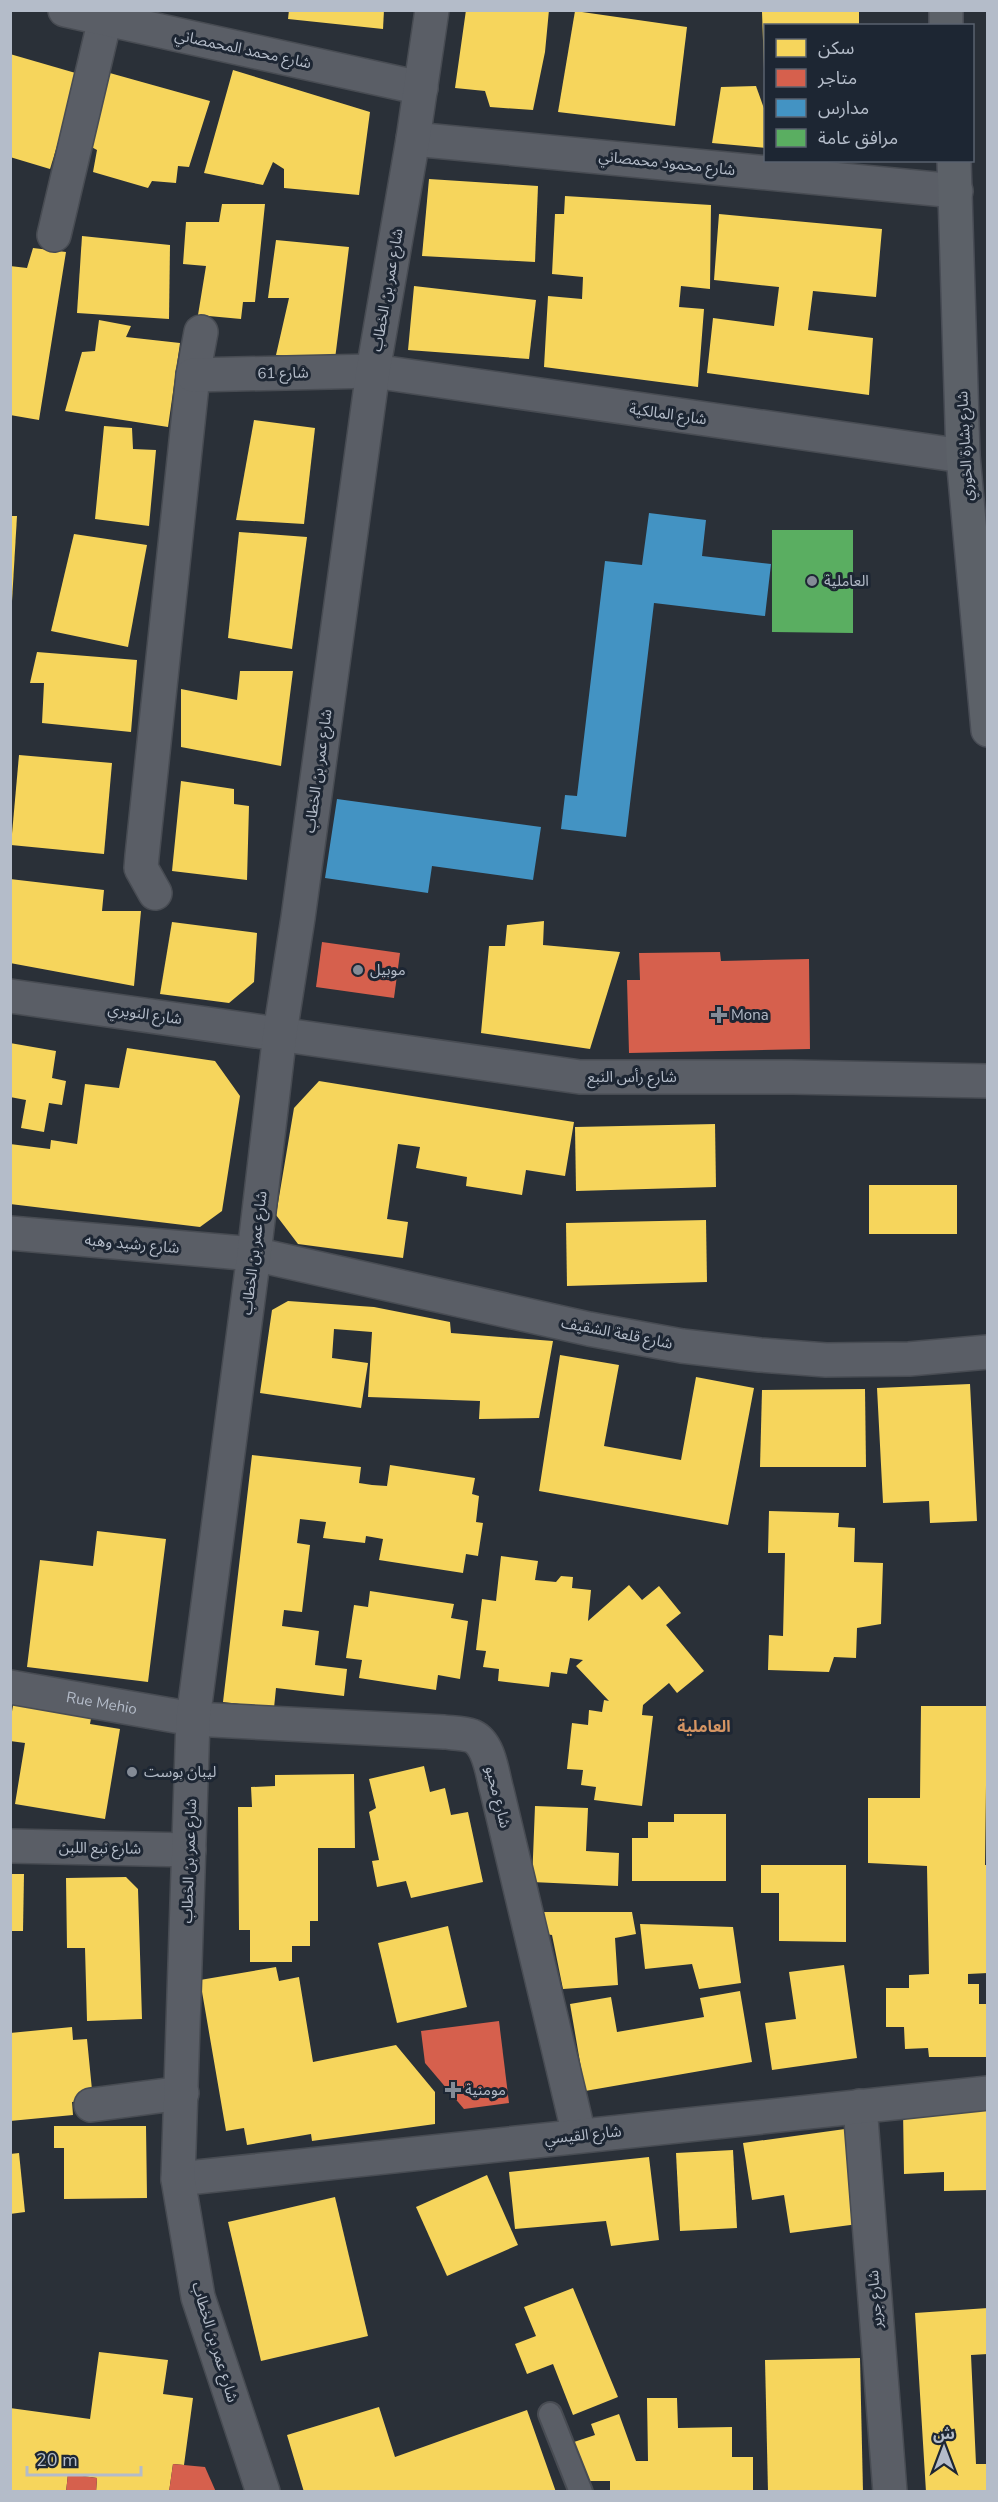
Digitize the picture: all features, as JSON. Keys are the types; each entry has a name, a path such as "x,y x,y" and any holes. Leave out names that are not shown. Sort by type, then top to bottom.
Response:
{"main road":[{"name":"شارع بشارة الخوري","path":"955,176 963,456 987,730"}],"street":[{"name":"شارع محمد المحمصاني","path":"65,10 421,88"},
{"name":"شارع عمر بن الخطاب","path":"263,2492 198,2296 178,2179 193,1719 254,1254 280,1033 298,918 373,371 413,139 432,10"},
{"path":"54,235 105,19"},
{"name":"شارع محمود محمصاني","path":"413,139 955,176"},
{"path":"154,893 141,868 142,856 193,375 201,332"},
{"name":"شارع 61","path":"193,375 373,371"},
{"name":"شارع المالكية","path":"373,371 963,456"},
{"name":"شارع النويري","path":"10,996 280,1033"},
{"name":"شارع رأس النبع","path":"280,1033 580,1077 792,1077 987,1081"},
{"name":"شارع رشيد وهبه","path":"10,1233 254,1254"},
{"name":"شارع قلعة الشقيف","path":"254,1254 589,1329 682,1346 826,1360 909,1359 987,1352"},
{"name":"Rue Mehio","path":"10,1687 193,1719"},
{"name":"شارع محيو","path":"193,1719 444,1732 471,1736 479,1741 487,1757 497,1791 579,2135"},
{"name":"شارع نبع اللبن","path":"10,1846 189,1850"},
{"path":"91,2105 182,2093"},
{"name":"شارع القيسي","path":"178,2179 987,2093"},
{"name":"شارع جرير","path":"861,2106 890,2492"}],"lane":[{"path":"550,2414 581,2492"}],"building: سكن":[{"path":"289,10 384,10 383,29 288,19"},
{"path":"466,10 549,10 545,52 533,110 490,107 485,91 455,88"},
{"path":"859,10 859,24 764,24 764,69 762,12"},
{"path":"575,11 687,27 675,126 558,112"},
{"path":"10,54 79,74 50,169 10,157"},
{"path":"99,70 210,101 189,167 178,166 176,183 152,181 148,188 93,172 97,150 84,143"},
{"path":"233,70 370,112 359,195 284,188 284,169 273,162 263,185 204,173"},
{"path":"756,86 764,108 764,148 712,143 721,87"},
{"path":"429,179 538,186 535,262 422,256"},
{"path":"565,196 711,205 710,289 681,286 679,307 704,309 698,387 544,367 548,296 582,299 583,277 552,274 555,214 564,214"},
{"path":"222,204 265,204 255,302 243,302 241,319 198,315 206,266 183,264 186,222 219,222"},
{"path":"719,214 882,229 876,297 813,291 808,330 873,338 869,395 707,373 713,318 774,326 779,287 714,280"},
{"path":"82,236 170,245 169,319 77,313"},
{"path":"276,240 349,247 335,359 276,355 289,298 268,298"},
{"path":"33,248 66,252 39,420 10,415 10,266 27,268"},
{"path":"414,286 536,300 529,359 408,350"},
{"path":"99,320 131,326 126,337 180,343 168,427 65,411 82,352 95,351"},
{"path":"254,420 315,428 304,524 236,520"},
{"path":"104,426 132,428 133,449 156,450 149,526 95,519"},
{"path":"10,516 17,516 12,601 10,601"},
{"path":"239,532 307,537 292,649 228,638"},
{"path":"74,534 147,545 128,647 51,631"},
{"path":"37,652 137,660 131,732 42,723 44,683 30,683"},
{"path":"240,671 293,671 281,766 181,747 181,689 237,700"},
{"path":"19,755 112,763 104,854 11,845"},
{"path":"181,781 234,789 234,804 249,806 247,880 172,871"},
{"path":"10,879 104,890 102,911 141,911 134,986 10,963"},
{"path":"544,921 543,945 620,952 590,1049 481,1033 489,946 505,946 507,925"},
{"path":"172,922 257,933 254,982 229,1003 160,994"},
{"path":"10,1043 56,1051 52,1078 66,1081 62,1105 49,1103 44,1132 21,1128 26,1100 10,1097"},
{"path":"127,1048 215,1061 240,1096 222,1211 200,1227 10,1204 10,1144 50,1149 51,1140 77,1144 85,1084 119,1088"},
{"path":"319,1081 574,1122 565,1176 526,1170 522,1195 466,1186 467,1177 416,1168 420,1147 398,1144 387,1219 408,1222 403,1258 298,1244 276,1215 294,1108"},
{"path":"715,1124 716,1187 576,1191 575,1127"},
{"path":"869,1185 957,1185 957,1234 869,1234"},
{"path":"706,1220 707,1282 567,1286 566,1223"},
{"path":"288,1301 374,1307 450,1322 451,1333 553,1341 539,1418 479,1419 480,1401 368,1397 372,1332 334,1329 332,1358 368,1363 361,1408 260,1393 272,1310"},
{"path":"560,1355 619,1365 604,1446 681,1460 696,1377 754,1388 728,1525 539,1491"},
{"path":"970,1384 977,1521 930,1523 929,1501 883,1503 877,1388"},
{"path":"865,1389 866,1467 760,1467 762,1390"},
{"path":"252,1455 361,1467 359,1483 372,1485 387,1486 390,1465 475,1478 472,1494 479,1496 476,1522 483,1523 478,1556 466,1554 463,1573 379,1560 383,1539 366,1536 365,1543 323,1538 326,1522 300,1519 297,1543 310,1545 302,1612 284,1610 282,1626 319,1631 315,1665 347,1669 344,1696 276,1688 274,1708 223,1702"},
{"path":"769,1511 839,1513 838,1527 855,1528 854,1562 883,1563 881,1624 857,1628 856,1658 834,1657 829,1672 768,1670 769,1635 783,1636 785,1553 768,1553"},
{"path":"97,1531 166,1539 148,1682 27,1667 40,1560 93,1566"},
{"path":"501,1556 538,1561 535,1580 556,1582 561,1576 573,1577 572,1588 591,1590 588,1621 629,1585 642,1600 659,1586 681,1613 666,1625 704,1671 677,1693 669,1683 643,1705 642,1715 653,1716 642,1806 594,1800 596,1787 581,1785 583,1770 567,1769 572,1723 588,1725 589,1710 602,1712 604,1700 609,1701 576,1666 583,1660 570,1658 567,1674 551,1672 549,1687 498,1681 499,1669 483,1667 486,1651 476,1650 482,1599 496,1601"},
{"path":"370,1591 454,1604 451,1618 468,1621 460,1679 438,1675 436,1690 359,1678 362,1660 346,1658 354,1605 368,1607"},
{"path":"15,1694 93,1707 90,1724 120,1729 105,1819 15,1804 25,1743 10,1741 10,1723"},
{"path":"921,1706 987,1706 985,1865 988,1865 988,1973 968,1974 968,1984 979,1984 979,2004 988,2004 987,2057 929,2057 928,2048 905,2049 904,2027 886,2027 886,1988 909,1988 909,1975 929,1974 927,1866 868,1863 868,1798 920,1798"},
{"path":"424,1766 430,1792 445,1788 451,1815 468,1812 483,1882 411,1898 406,1881 377,1887 372,1861 379,1860 369,1812 376,1808 369,1779"},
{"path":"354,1774 355,1848 318,1848 318,1921 310,1921 310,1946 292,1946 292,1962 250,1962 250,1930 239,1930 238,1807 252,1807 251,1787 275,1786 275,1775"},
{"path":"535,1806 588,1808 586,1851 619,1853 618,1886 532,1882"},
{"path":"674,1814 726,1814 726,1881 632,1881 632,1838 648,1838 648,1822 674,1822"},
{"path":"761,1865 846,1865 846,1942 779,1941 779,1893 761,1893"},
{"path":"10,1874 24,1874 23,1931 10,1931"},
{"path":"126,1877 138,1889 142,2019 87,2021 85,1948 67,1948 66,1878"},
{"path":"541,1912 632,1912 636,1934 615,1938 618,1985 563,1989 552,1935 539,1933"},
{"path":"640,1924 733,1927 741,1983 699,1989 692,1964 645,1969"},
{"path":"448,1926 467,2007 397,2023 378,1943"},
{"path":"844,1965 857,2058 772,2070 765,2023 796,2019 789,1972"},
{"path":"276,1967 279,1981 299,1977 313,2062 396,2045 435,2092 435,2124 312,2141 311,2134 247,2145 244,2128 226,2131 200,1980"},
{"path":"740,1991 752,2062 585,2091 570,2004 611,1997 617,2032 704,2017 700,1998"},
{"path":"72,2027 73,2040 87,2039 93,2100 72,2102 73,2115 10,2121 10,2033"},
{"path":"988,2108 988,2190 944,2191 944,2172 904,2174 903,2110"},
{"path":"54,2126 146,2126 147,2198 64,2199 64,2148 54,2148"},
{"path":"845,2129 858,2224 790,2233 784,2195 752,2200 743,2143"},
{"path":"733,2150 737,2228 680,2231 676,2153"},
{"path":"19,2153 25,2212 10,2214 10,2154"},
{"path":"649,2157 659,2240 611,2246 606,2221 515,2229 509,2172"},
{"path":"487,2175 518,2245 447,2276 416,2207"},
{"path":"335,2197 368,2336 261,2361 228,2222"},
{"path":"573,2288 618,2397 573,2415 553,2364 527,2374 515,2344 536,2336 524,2307"},
{"path":"988,2308 988,2354 971,2355 976,2464 988,2464 988,2492 926,2492 915,2313"},
{"path":"99,2352 168,2360 163,2394 193,2398 184,2465 173,2464 169,2492 96,2492 97,2478 68,2474 66,2492 10,2492 10,2408 90,2419"},
{"path":"860,2358 863,2492 768,2492 765,2360"},
{"path":"647,2398 677,2398 678,2428 732,2427 732,2457 753,2457 753,2492 610,2492 610,2481 588,2481 574,2442 595,2435 591,2424 619,2414 636,2461 648,2461"},
{"path":"379,2407 395,2457 527,2410 556,2492 304,2492 287,2435"}],"building: متاجر":[{"name":"موبيل","path":"322,942 400,953 394,998 316,987"},
{"name":"Mona","path":"720,952 721,961 809,959 810,1049 629,1053 627,980 640,980 639,953"},
{"path":"499,2021 509,2103 464,2109 425,2063 421,2031"},
{"path":"173,2464 205,2467 216,2492 169,2492"},
{"path":"68,2474 97,2478 96,2492 66,2492"}],"building: مدارس":[{"path":"649,513 706,520 702,556 771,564 765,616 654,603 626,837 561,829 565,795 577,796 605,561 642,565"},
{"path":"337,799 541,827 533,880 432,866 428,893 325,878"}],"building: مرافق عامة":[{"name":"العاملية","path":"772,530 853,530 853,633 772,632"}],"place":[{"name":"العاملية","path":"812,581"},
{"name":"موبيل","path":"358,970"},
{"name":"Mona","path":"719,1015"},
{"name":"ليبان بوست","path":"132,1772"},
{"name":"مومنية","path":"453,2090"}],"district":[{"name":"العاملية","path":"704,1726"}]}
